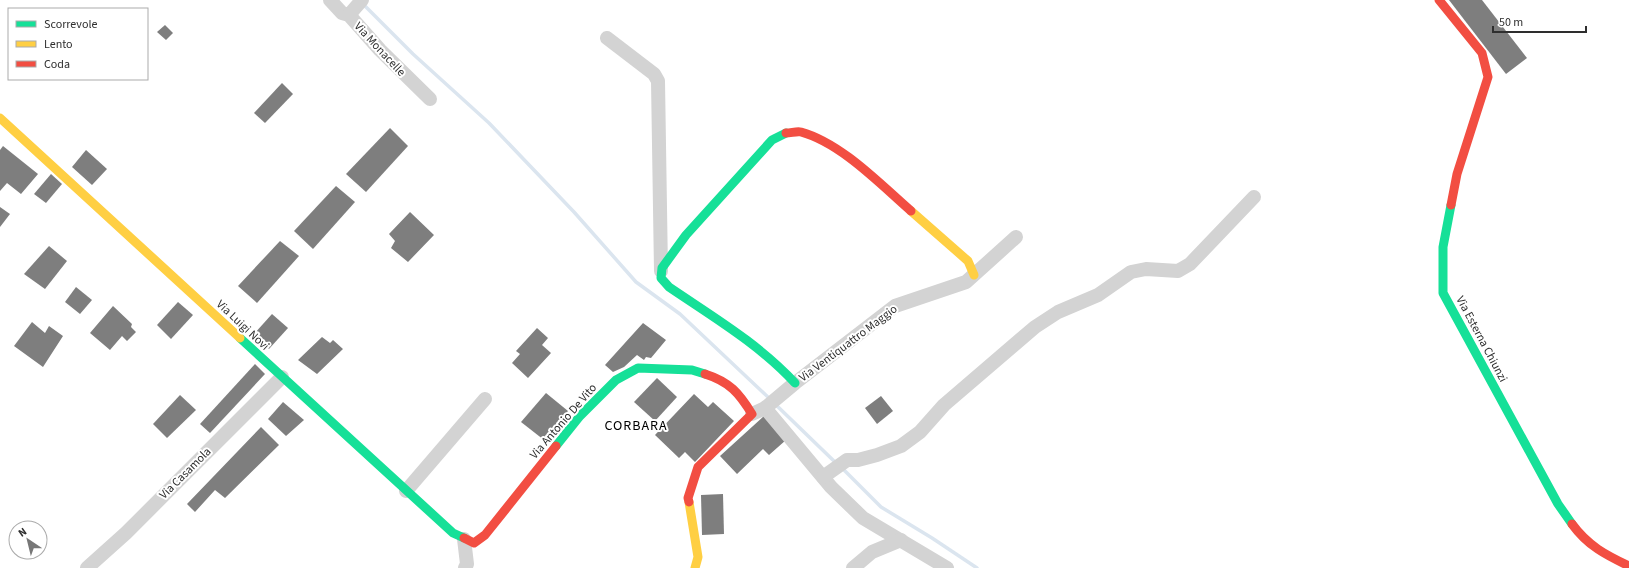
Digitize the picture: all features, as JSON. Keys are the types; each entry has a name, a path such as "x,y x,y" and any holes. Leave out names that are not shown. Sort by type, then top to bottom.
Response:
{"main road":[{"name":"Via Esterna Chiunzi","path":"1439,0 1482,53 1488,77 1457,174 1443,247 1443,293 1562,510 1579,534 1598,551 1629,566"},
{"name":"Via Luigi Novi","path":"0,118 452,533 469,541"},
{"path":"795,383 784,370 745,340 669,287 662,273 686,235 772,140 784,133 800,132 822,141 855,162 968,261 974,276"},
{"name":"Via Antonio De Vito","path":"469,541 485,535 580,416 616,380 638,368 692,370 720,378 740,395 752,414"},
{"path":"695,568 698,557 688,498 698,467 752,414"}],"street":[{"name":"Via Monacelle","path":"330,0 342,12 349,15 380,50 430,99"},
{"path":"349,15 362,0"},
{"path":"607,38 654,74 658,81 662,273"},
{"path":"823,477 847,460 858,460 901,446 920,432 944,405 1035,327 1058,312 1098,295 1131,272 1146,269 1178,271 1190,264 1254,197"},
{"name":"Via Ventiquattro Maggio","path":"752,414 765,408 895,306 966,282 1016,237"},
{"name":"Via Casamola","path":"87,568 126,533 282,377"},
{"path":"406,491 485,399"},
{"path":"765,408 823,477 863,518 944,566"},
{"path":"853,568 872,552 901,540"},
{"path":"465,568 467,564 469,541"}],"building":[{"path":"1449,0 1482,0 1527,58 1506,74"},
{"path":"165,25 173,33 166,40 157,32"},
{"path":"282,83 293,94 265,123 254,113"},
{"path":"390,128 408,146 366,192 346,174"},
{"path":"3,146 38,174 21,194 7,183 0,191 0,150"},
{"path":"86,150 107,169 92,185 72,167"},
{"path":"51,174 62,184 46,203 34,194"},
{"path":"336,186 355,202 313,249 294,231"},
{"path":"0,207 10,214 0,227"},
{"path":"410,212 434,235 408,262 391,248 395,241 389,234"},
{"path":"280,241 299,256 257,303 238,286"},
{"path":"49,246 67,261 45,289 24,274"},
{"path":"76,287 92,300 80,314 65,302"},
{"path":"178,302 193,315 171,339 157,325"},
{"path":"113,306 132,324 131,327 136,332 127,341 122,336 110,350 90,333"},
{"path":"272,314 288,328 269,349 253,335"},
{"path":"32,322 45,333 49,326 63,336 43,367 14,346"},
{"path":"643,323 666,340 651,358 646,357 644,360 637,355 624,367 613,372 605,365"},
{"path":"537,328 548,338 542,345 551,353 528,378 512,363 520,354 516,351"},
{"path":"322,337 330,343 333,340 343,349 317,374 298,360"},
{"path":"255,364 265,374 210,433 200,424"},
{"path":"657,378 677,397 655,421 634,402"},
{"path":"546,393 568,411 544,440 521,422"},
{"path":"694,394 708,407 713,402 734,421 695,462 685,452 679,458 655,435"},
{"path":"180,395 196,410 167,438 153,424"},
{"path":"881,396 893,411 877,424 865,408"},
{"path":"283,402 304,420 286,436 268,419"},
{"path":"764,416 786,440 769,455 763,449 737,474 720,456"},
{"path":"261,427 279,445 225,498 215,490 195,512 187,504"},
{"path":"723,494 724,534 702,535 701,495"}],"waterway":[{"path":"363,4 413,54 489,123 574,212 636,282 680,314 770,399"},
{"path":"774,403 836,463"},
{"path":"842,468 881,507 977,568"}],"traffic: fast":[{"path":"786,133 772,140 686,235 662,268 661,278 669,287 751,343 795,383"},
{"path":"1451,205 1443,247 1443,293 1558,504 1572,524"},
{"path":"240,338 453,533 464,538"},
{"path":"556,446 580,416 616,380 638,368 692,370 705,374"}],"traffic: slow":[{"path":"0,118 240,338"},
{"path":"911,211 968,261 974,275"},
{"path":"689,502 698,557 695,568"}],"traffic: jam":[{"path":"1439,0 1482,53 1488,77 1457,174 1451,205"},
{"path":"786,133 801,132 816,137 831,145 873,177 911,211"},
{"path":"689,502 688,498 698,467 752,414 743,400 733,389 714,377 705,374"},
{"path":"464,538 474,543 485,535 556,446"},
{"path":"1572,524 1591,544 1629,566"}],"district":[{"name":"CORBARA","path":"636,425"}]}
